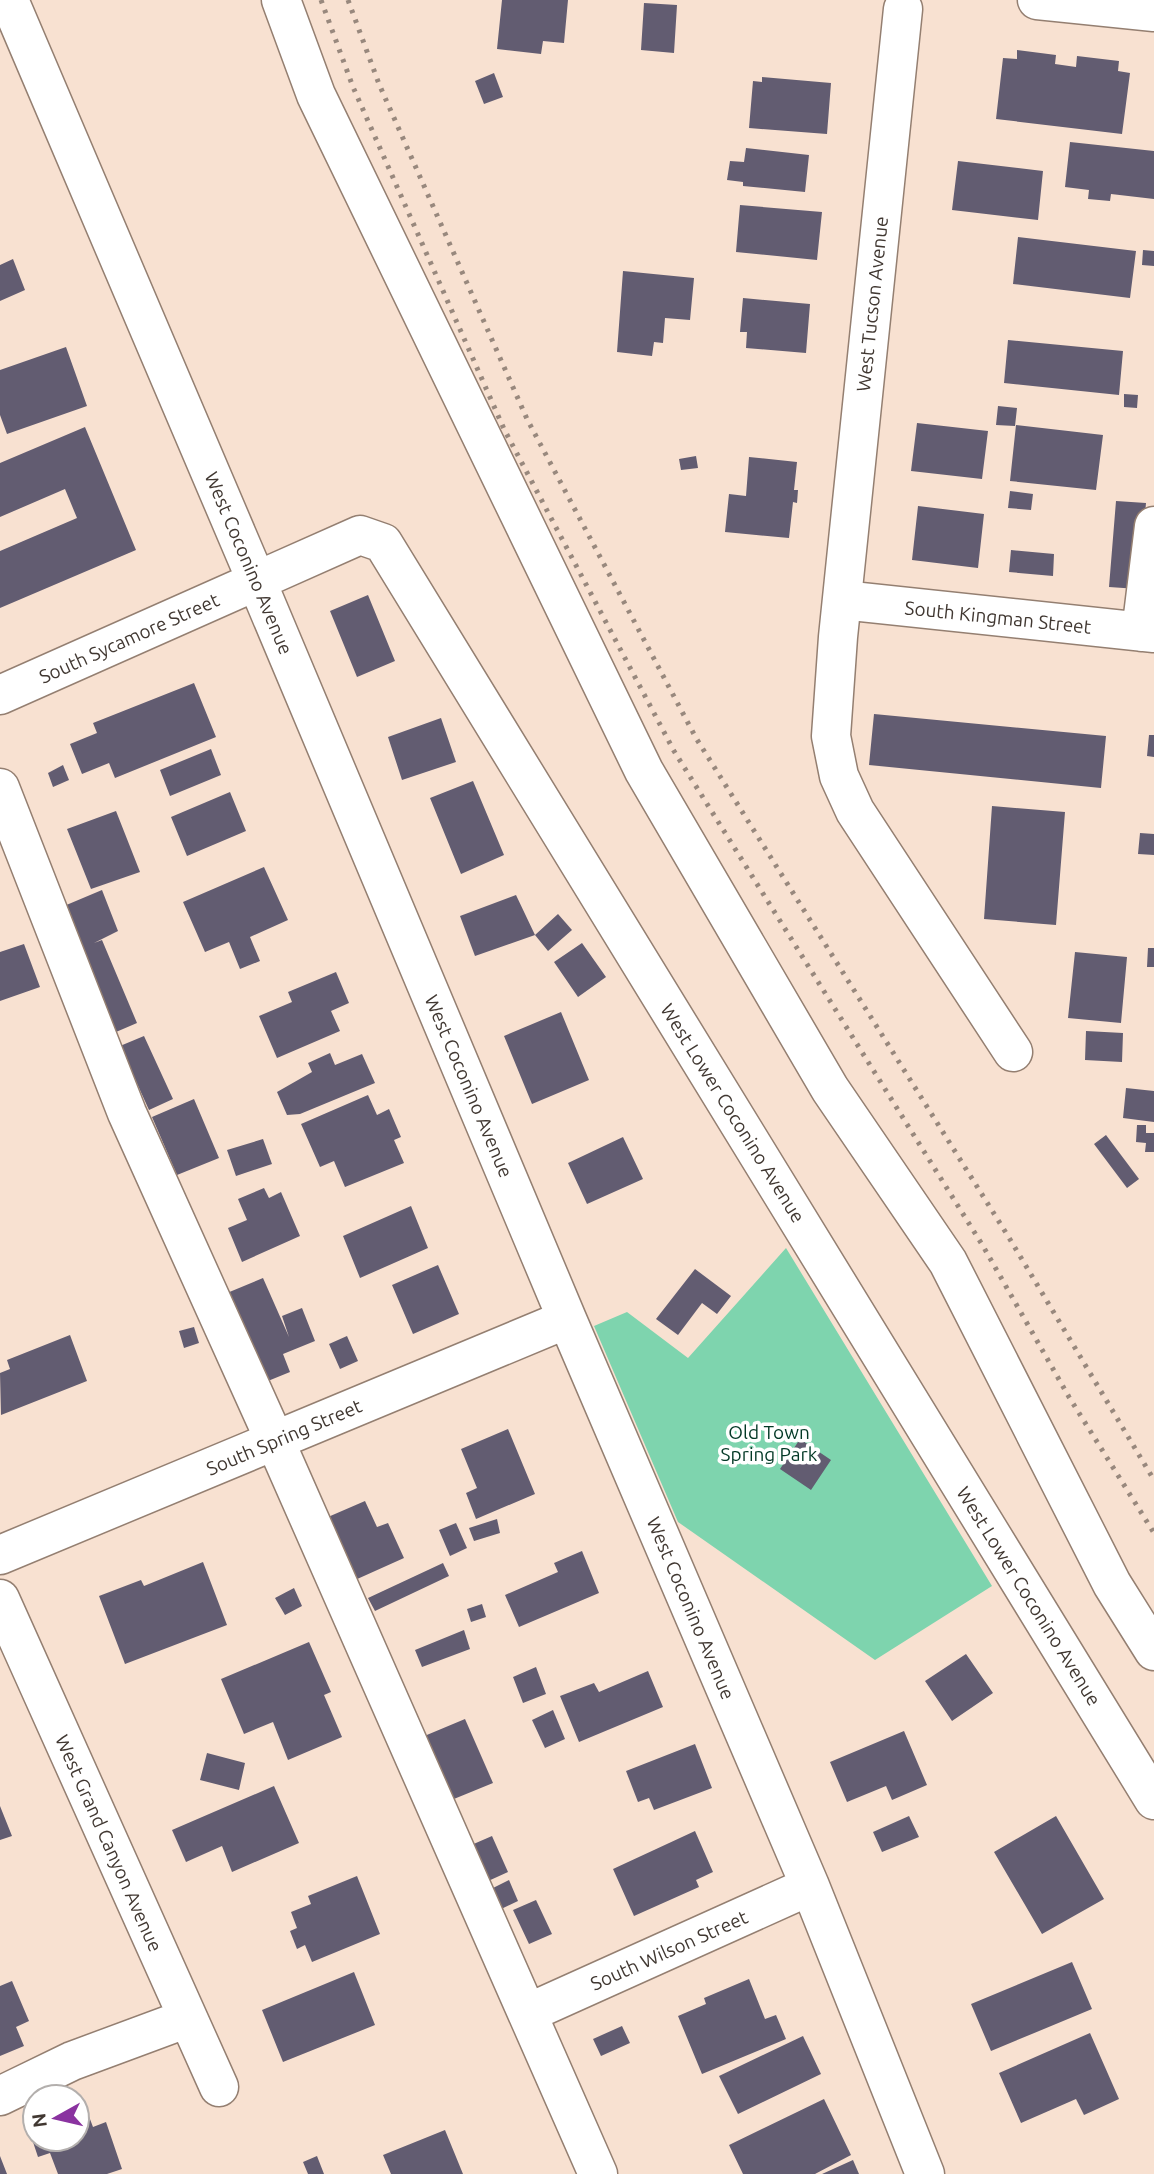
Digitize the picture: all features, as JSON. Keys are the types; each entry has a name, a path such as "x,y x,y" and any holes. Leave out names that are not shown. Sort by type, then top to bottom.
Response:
{"street":[{"path":"281,0 316,95 644,771 830,1089 948,1262 1112,1584 1154,1651"},
{"path":"1037,0 1154,12"},
{"name":"West Tucson Avenue","path":"903,3 842,600 831,736 839,776 855,811 1013,1052"},
{"name":"West Coconino Avenue","path":"8,9 257,582 567,1320 810,1886 925,2174"},
{"path":"1148,632 1154,526"},
{"name":"West Lower Coconino Avenue","path":"257,582 360,535 383,543 1154,1800"},
{"name":"South Sycamore Street","path":"0,695 257,582"},
{"name":"South Kingman Street","path":"842,600 1148,632"},
{"path":"0,789 127,1113 275,1441 598,2174"},
{"name":"South Spring Street","path":"0,1555 567,1320"},
{"name":"West Grand Canyon Avenue","path":"0,1599 219,2087"},
{"name":"South Wilson Street","path":"528,2013 810,1886"},
{"path":"0,2095 72,2061 188,2018"}],"green space":[{"name":"Old Town Spring Park","path":"786,1248 992,1586 875,1660 678,1522 594,1326 627,1312 688,1358"}],"building":[{"path":"502,0 568,0 564,43 543,41 541,54 497,49"},
{"path":"644,3 677,5 674,53 641,50"},
{"path":"1017,50 1056,55 1055,64 1076,67 1077,56 1119,61 1118,71 1130,73 1122,134 996,119 1003,58 1017,59"},
{"path":"494,73 503,97 484,104 475,81"},
{"path":"762,77 831,83 827,134 749,128 753,81 762,82"},
{"path":"1070,142 1154,151 1154,199 1111,194 1110,201 1088,199 1089,190 1065,187"},
{"path":"746,148 809,155 805,192 743,186 743,182 727,180 730,161 744,162"},
{"path":"958,161 1043,171 1038,220 952,210"},
{"path":"740,205 822,212 817,260 736,252"},
{"path":"1018,237 1136,251 1130,298 1013,284"},
{"path":"1143,250 1154,251 1154,266 1142,265"},
{"path":"13,259 25,290 0,301 0,265"},
{"path":"623,271 694,278 690,320 665,318 663,343 654,342 652,356 617,352"},
{"path":"743,298 810,304 806,353 746,348 747,332 740,332"},
{"path":"1008,340 1123,351 1119,395 1004,383"},
{"path":"66,347 87,406 7,434 0,415 0,370"},
{"path":"1124,394 1138,395 1137,408 1124,407"},
{"path":"998,406 1017,408 1015,426 996,425"},
{"path":"917,423 988,431 982,479 911,471"},
{"path":"1016,425 1103,435 1096,490 1010,481"},
{"path":"85,427 136,550 0,608 0,551 77,518 65,489 0,517 0,463"},
{"path":"696,456 698,468 681,470 679,459"},
{"path":"749,457 797,462 794,490 798,490 797,503 793,502 789,538 725,532 729,494 746,496"},
{"path":"1010,491 1033,494 1031,510 1008,508"},
{"path":"1116,501 1146,503 1138,589 1109,587"},
{"path":"918,506 984,514 978,568 912,560"},
{"path":"1011,550 1054,554 1053,576 1009,572"},
{"path":"368,595 395,661 357,677 330,611"},
{"path":"194,683 216,737 115,778 109,763 82,774 70,744 97,733 93,723"},
{"path":"874,714 1106,736 1101,788 869,765"},
{"path":"441,718 456,762 402,780 388,737"},
{"path":"1149,735 1154,735 1154,757 1147,756"},
{"path":"211,749 221,775 170,796 160,770"},
{"path":"63,765 69,780 53,787 48,773"},
{"path":"473,781 504,855 461,874 430,798"},
{"path":"230,792 246,831 187,856 171,817"},
{"path":"992,806 1065,812 1056,925 984,919"},
{"path":"116,811 140,872 91,889 67,829"},
{"path":"1140,833 1154,834 1154,855 1138,854"},
{"path":"264,867 288,920 250,937 260,961 240,969 229,942 205,952 183,902"},
{"path":"102,890 118,931 94,943 102,940 137,1023 116,1032 64,906"},
{"path":"516,895 535,935 475,956 460,916"},
{"path":"558,914 572,930 548,951 535,935"},
{"path":"582,943 606,977 578,997 554,962"},
{"path":"24,944 40,987 0,1001 0,952"},
{"path":"1148,948 1154,948 1154,967 1147,967"},
{"path":"1075,952 1127,957 1121,1023 1068,1018"},
{"path":"336,972 349,1003 331,1011 340,1031 277,1058 259,1016 292,1002 288,992"},
{"path":"561,1012 589,1080 532,1104 504,1036"},
{"path":"1086,1031 1123,1033 1122,1062 1085,1060"},
{"path":"144,1036 173,1099 149,1110 120,1046"},
{"path":"330,1053 335,1065 362,1054 375,1083 300,1114 287,1115 277,1092 312,1072 308,1063"},
{"path":"1126,1088 1154,1091 1154,1122 1123,1118"},
{"path":"368,1095 377,1115 389,1109 401,1137 394,1140 404,1163 345,1187 334,1161 320,1167 301,1124"},
{"path":"194,1099 219,1158 177,1175 152,1117"},
{"path":"1137,1125 1146,1125 1146,1133 1154,1133 1154,1152 1145,1152 1146,1143 1136,1142"},
{"path":"1106,1135 1139,1179 1127,1188 1094,1144"},
{"path":"623,1137 643,1179 587,1204 568,1163"},
{"path":"263,1139 272,1164 236,1176 227,1150"},
{"path":"264,1188 269,1198 281,1192 300,1236 242,1262 228,1228 247,1220 238,1199"},
{"path":"411,1206 428,1248 360,1278 343,1236"},
{"path":"438,1265 459,1314 413,1334 392,1285"},
{"path":"695,1269 731,1296 717,1314 702,1303 678,1335 656,1319"},
{"path":"263,1278 289,1337 282,1316 302,1308 315,1341 283,1354 290,1372 263,1383 227,1293"},
{"path":"194,1327 199,1343 184,1348 179,1331"},
{"path":"70,1335 87,1381 1,1415 0,1373 10,1369 7,1360"},
{"path":"347,1336 358,1361 340,1369 329,1344"},
{"path":"508,1429 535,1494 476,1519 466,1493 477,1488 461,1449"},
{"path":"800,1439 831,1460 811,1490 780,1469"},
{"path":"365,1501 377,1527 388,1523 404,1558 355,1580 328,1517"},
{"path":"497,1519 500,1533 474,1541 469,1528"},
{"path":"456,1523 467,1548 450,1556 439,1530"},
{"path":"582,1551 599,1593 519,1627 505,1595 558,1572 554,1563"},
{"path":"203,1562 227,1625 125,1664 99,1596 141,1580 144,1586"},
{"path":"443,1563 449,1576 375,1611 368,1598"},
{"path":"294,1588 302,1606 285,1615 275,1598"},
{"path":"482,1604 486,1617 471,1622 467,1609"},
{"path":"464,1630 470,1649 422,1667 415,1650"},
{"path":"309,1642 331,1692 324,1695 342,1737 288,1760 273,1722 244,1734 221,1679"},
{"path":"966,1654 993,1693 952,1721 925,1681"},
{"path":"536,1667 546,1694 523,1703 513,1677"},
{"path":"648,1671 663,1707 579,1742 560,1696 594,1683 599,1692"},
{"path":"553,1710 565,1739 545,1748 532,1720"},
{"path":"465,1719 493,1783 449,1801 422,1737"},
{"path":"904,1731 927,1785 892,1800 886,1786 847,1802 830,1762"},
{"path":"695,1744 712,1788 654,1810 649,1798 638,1802 626,1771"},
{"path":"207,1753 245,1763 239,1790 200,1780"},
{"path":"274,1786 299,1843 232,1872 222,1846 186,1862 172,1830"},
{"path":"0,1806 12,1836 0,1840"},
{"path":"909,1816 919,1837 882,1852 873,1832"},
{"path":"1056,1816 1104,1899 1042,1934 994,1852"},
{"path":"695,1831 713,1872 696,1880 699,1887 634,1916 613,1869"},
{"path":"492,1836 508,1872 486,1882 469,1846"},
{"path":"357,1876 380,1934 312,1962 305,1945 297,1949 290,1931 297,1928 291,1912 311,1904 308,1896"},
{"path":"509,1880 518,1901 499,1910 489,1890"},
{"path":"536,1900 552,1934 529,1944 513,1910"},
{"path":"1072,1962 1092,2009 991,2051 971,2004"},
{"path":"354,1972 375,2025 283,2062 262,2010"},
{"path":"749,1979 765,2019 776,2015 786,2039 702,2074 678,2016 706,2004 704,1998"},
{"path":"12,1981 29,2021 16,2027 24,2046 0,2056 0,1986"},
{"path":"622,2026 630,2043 601,2056 593,2039"},
{"path":"1090,2033 1119,2099 1084,2115 1076,2099 1021,2123 999,2073"},
{"path":"803,2036 821,2074 738,2114 719,2076"},
{"path":"824,2099 851,2155 815,2174 743,2174 729,2145"},
{"path":"91,2122 93,2127 106,2122 122,2169 107,2174 58,2174 50,2153 91,2153"},
{"path":"445,2130 463,2174 391,2174 383,2155"},
{"path":"0,2156 7,2174 0,2174"},
{"path":"317,2156 324,2174 308,2174 303,2162"},
{"path":"853,2160 859,2174 822,2174"}],"railway":[{"path":"321,0 353,87 504,429 674,751 983,1246 1069,1397 1154,1533"},
{"path":"348,0 379,84 527,419 696,738 1008,1236 1154,1480"}]}
